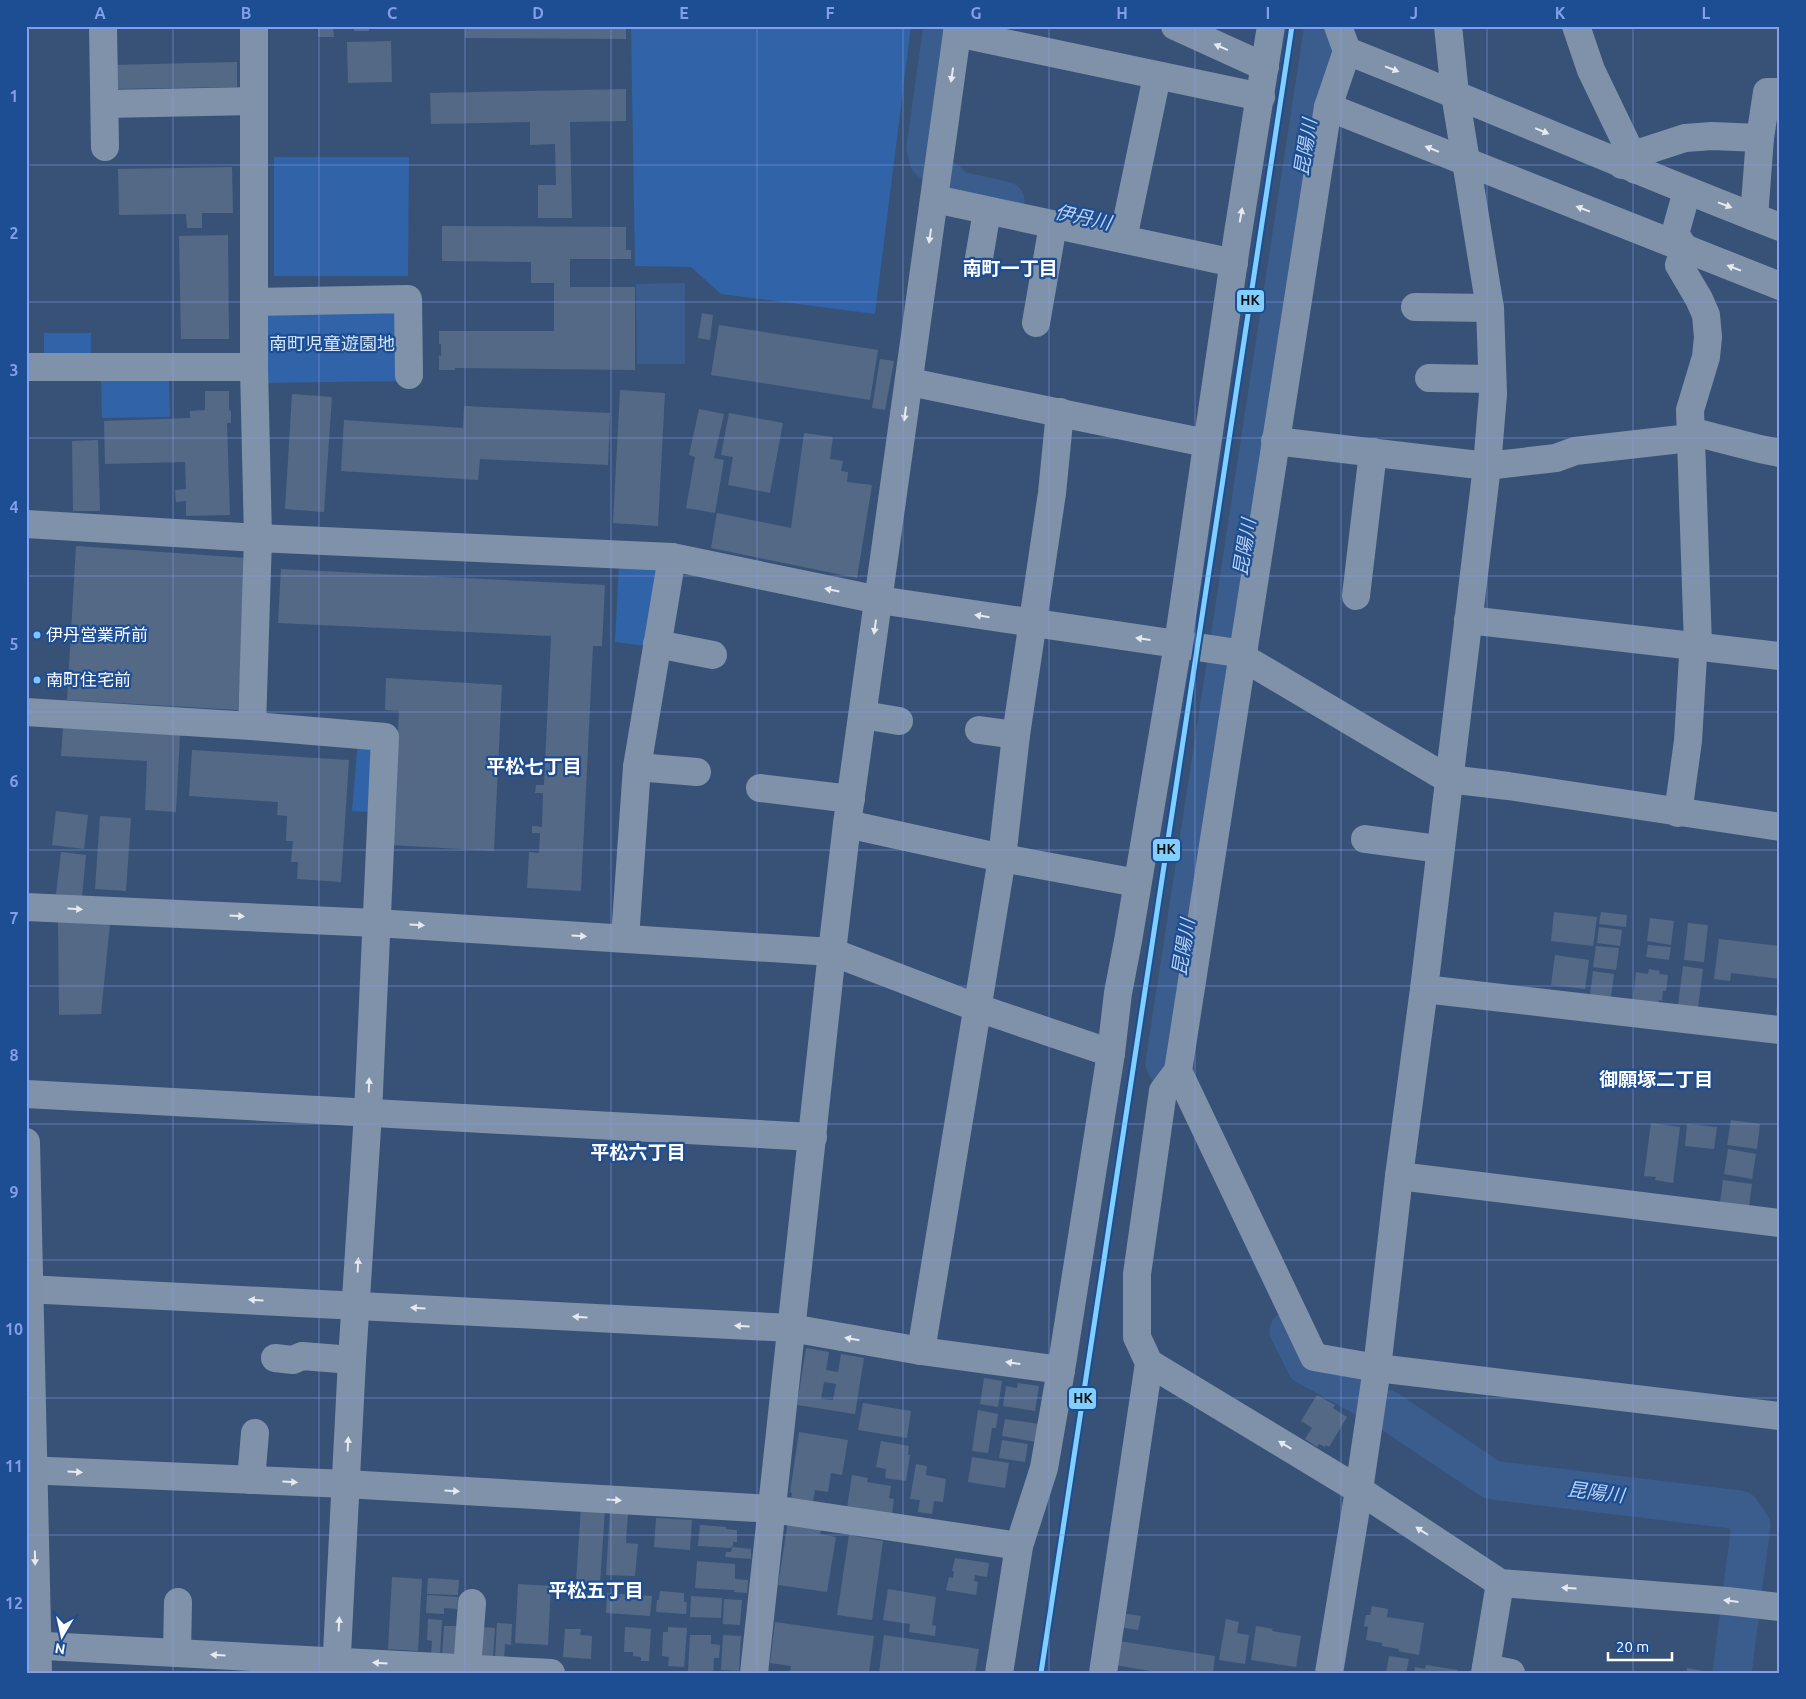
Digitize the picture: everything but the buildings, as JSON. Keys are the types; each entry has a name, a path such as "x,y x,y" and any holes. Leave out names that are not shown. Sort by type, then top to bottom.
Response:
{"main road":[{"path":"26,1142 32,1646 38,1673"}],"street":[{"path":"103,26 105,146"},
{"path":"252,726 258,538 254,367 254,26"},
{"path":"1175,26 1265,67"},
{"path":"1000,1673 1019,1546 1044,1468 1061,1370 1111,1053 1118,993 1178,644 1206,443 1271,26"},
{"path":"1329,1673 1378,1368 1399,1176 1424,989 1487,466 1493,394 1490,308 1455,94 1448,26"},
{"path":"1576,26 1591,70 1628,147 1629,168"},
{"path":"754,1673 832,952 849,812 958,30 1156,76 1261,97"},
{"path":"1103,1673 1149,1363 1137,1337 1137,1274 1163,1091 1178,1072 1328,107 1342,39 1455,94 1629,168 1780,227"},
{"path":"1123,239 1156,76"},
{"path":"1754,217 1760,138 1767,92 1780,92"},
{"path":"105,104 254,101"},
{"path":"1328,107 1467,164 1780,286"},
{"path":"1629,168 1642,152 1686,138 1712,136 1760,138"},
{"path":"1685,249 1675,234 1687,191"},
{"path":"935,200 1234,263"},
{"path":"979,258 987,211"},
{"path":"1036,322 1053,225"},
{"path":"1678,813 1688,741 1694,656 1698,646 1690,410 1706,357 1708,337 1706,315 1679,265 1685,249"},
{"path":"254,302 408,299 409,375"},
{"path":"1415,307 1490,308"},
{"path":"26,366 254,367"},
{"path":"1429,378 1492,380"},
{"path":"910,382 1206,443"},
{"path":"920,1351 1002,858 1016,735 1052,493 1060,412"},
{"path":"1275,441 1487,466 1556,458 1575,451 1690,434 1780,453"},
{"path":"1356,596 1373,452"},
{"path":"26,524 258,538 672,557 879,600 1231,652 1448,779 1508,786 1780,827"},
{"path":"625,938 636,767 672,557"},
{"path":"1468,620 1780,656"},
{"path":"657,644 713,655"},
{"path":"26,712 252,726 385,737 368,1113 352,1360 337,1667"},
{"path":"863,715 899,721"},
{"path":"979,730 1016,735"},
{"path":"636,767 697,772"},
{"path":"760,788 849,812 1002,858 1138,883"},
{"path":"1365,839 1440,849"},
{"path":"26,907 376,923 832,952 978,1008 1111,1053"},
{"path":"1424,989 1780,1030"},
{"path":"1178,1072 1314,1357 1378,1368 1780,1416"},
{"path":"26,1094 813,1137"},
{"path":"1399,1176 1780,1223"},
{"path":"28,1289 791,1328 920,1351 1061,1370"},
{"path":"275,1358 292,1360 302,1356 352,1360"},
{"path":"1149,1363 1359,1490 1500,1583 1780,1607"},
{"path":"251,1480 255,1433"},
{"path":"30,1470 346,1484 772,1509 1019,1546"},
{"path":"1494,1671 1500,1583"},
{"path":"177,1653 178,1602"},
{"path":"467,1668 472,1603"},
{"path":"32,1646 177,1653 337,1667 467,1668 551,1673"}],"green space":[{"path":"631,26 911,26 875,314 721,294 691,267 635,266"},
{"path":"274,157 409,157 408,276 274,276"},
{"name":"南町児童遊園地","path":"398,304 404,381 262,383 265,308"},
{"path":"44,333 91,333 91,356 44,356"},
{"path":"169,375 170,417 102,418 101,376"},
{"path":"619,565 656,569 646,646 615,642"},
{"path":"358,741 373,743 371,812 352,811"}],"shaded area":[{"path":"685,283 685,364 637,364 636,284"}],"waterway":[{"name":"伊丹川","path":"929,160 926,148 943,26"},
{"name":"昆陽川","path":"1167,1067 1165,1063 1324,26"},
{"name":"伊丹川","path":"947,181 955,190 1005,201"},
{"name":"昆陽川","path":"1289,1331 1306,1365 1364,1397"},
{"name":"昆陽川","path":"1386,1409 1492,1480 1740,1510 1751,1526 1742,1593"},
{"name":"昆陽川","path":"1732,1673 1740,1611"}],"transit line":[{"name":"HK","path":"1041,1673 1292,26"}],"place":[{"name":"伊丹営業所前","path":"37,635"},
{"name":"南町住宅前","path":"37,680"}],"district":[{"name":"南町一丁目","path":"1010,268"},
{"name":"平松七丁目","path":"534,766"},
{"name":"御願塚二丁目","path":"1656,1079"},
{"name":"平松六丁目","path":"638,1152"},
{"name":"平松五丁目","path":"596,1590"}]}
